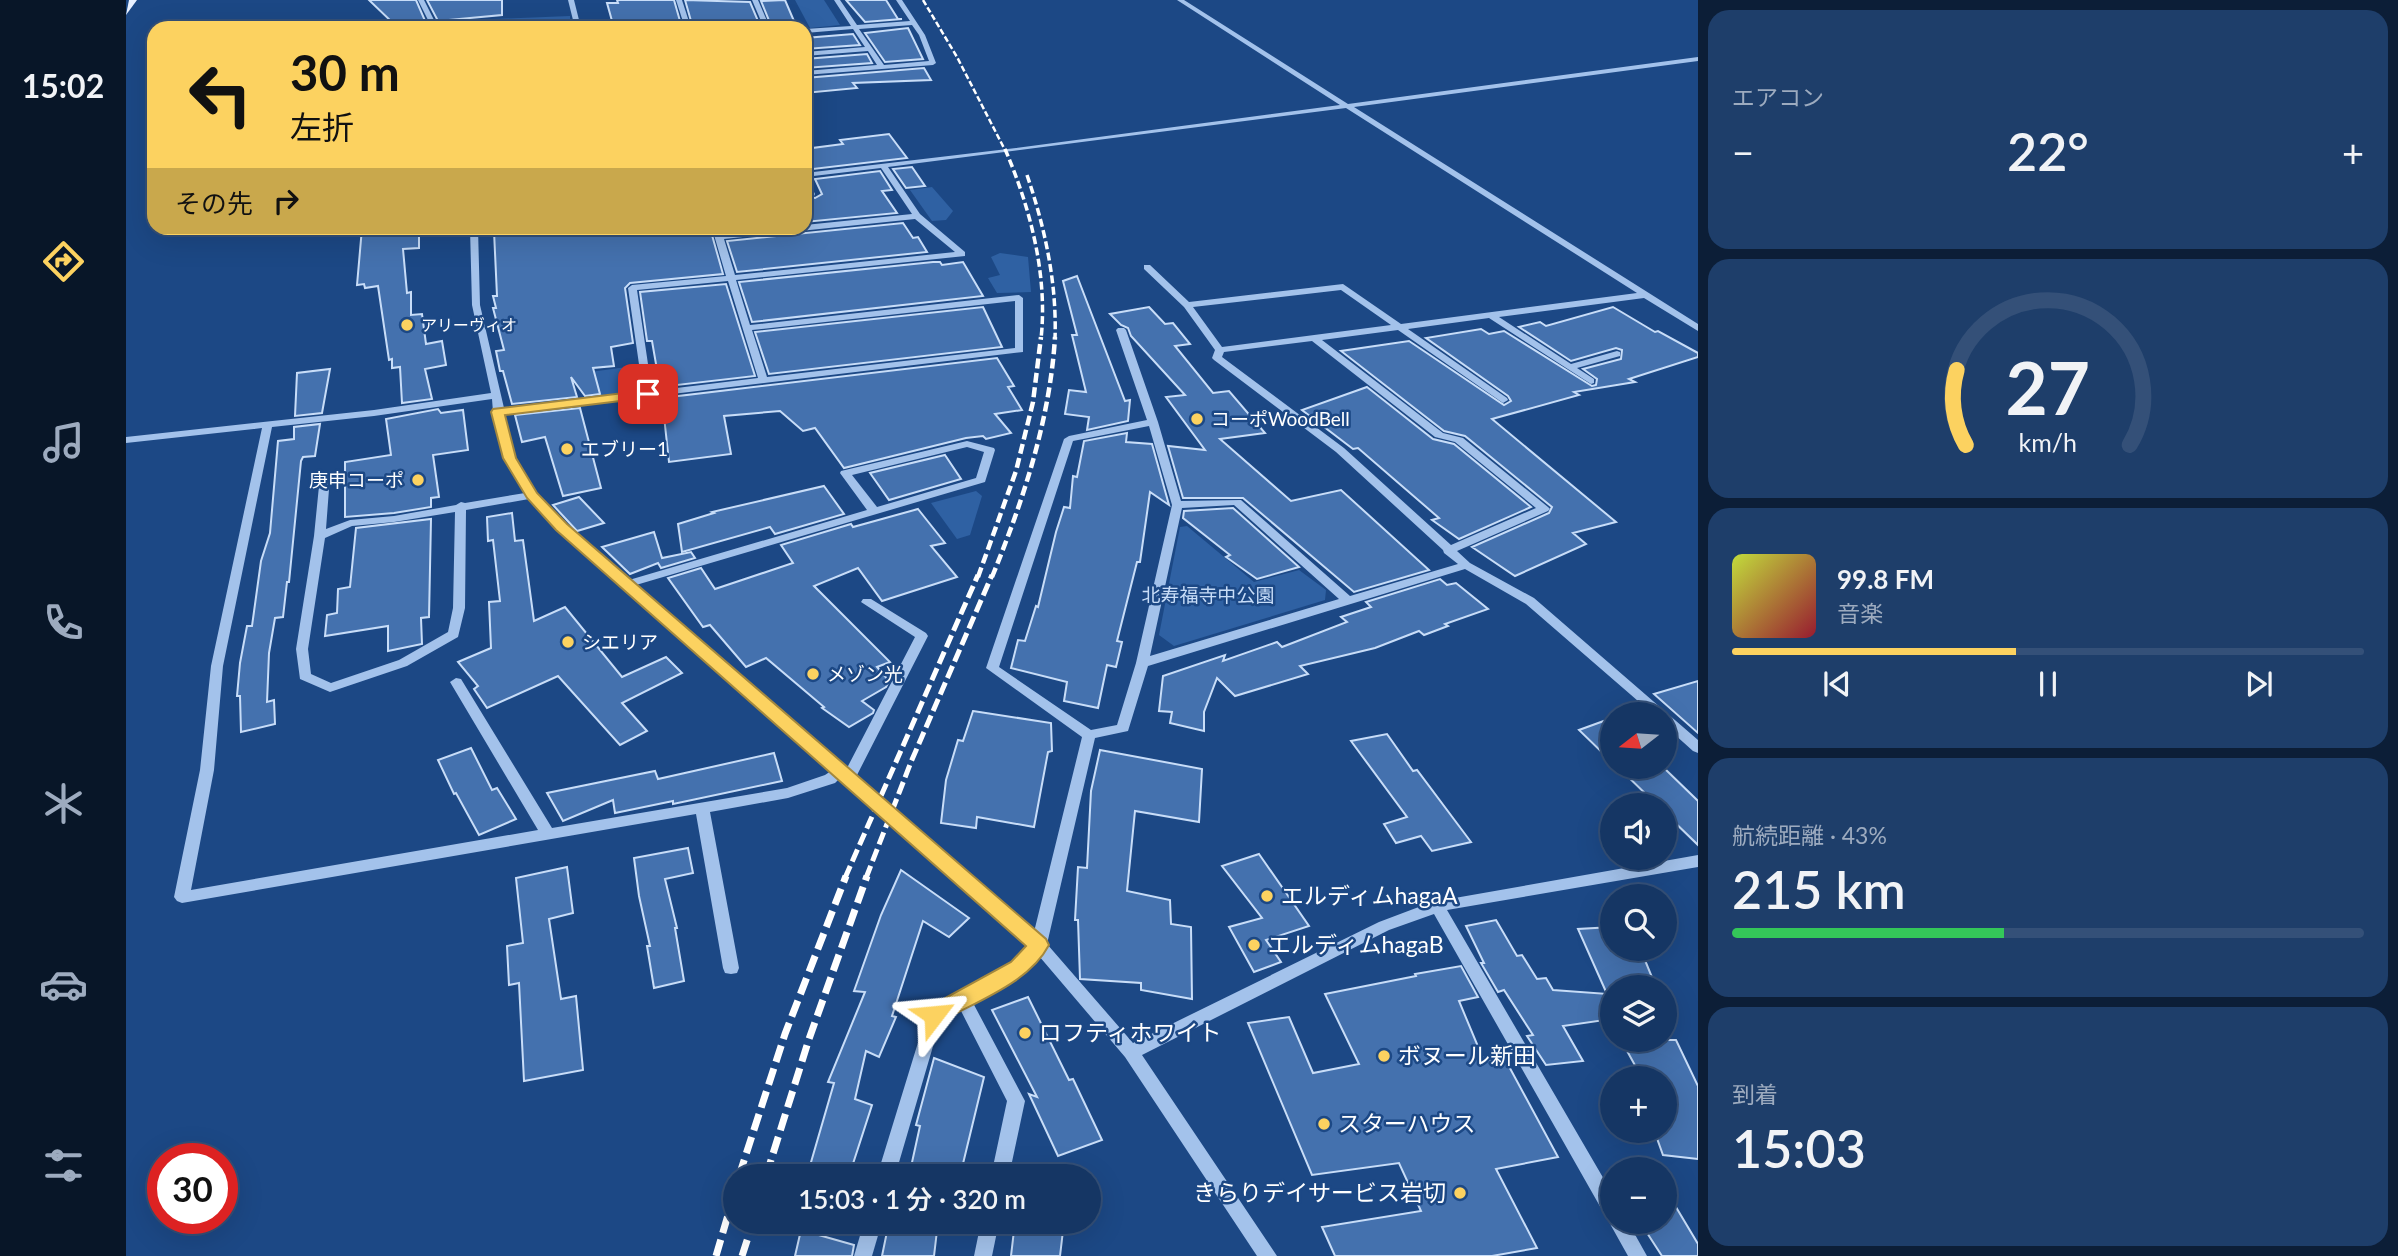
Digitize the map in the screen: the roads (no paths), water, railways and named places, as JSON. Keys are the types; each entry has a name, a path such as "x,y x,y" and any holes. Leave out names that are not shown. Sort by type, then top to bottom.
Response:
{"main road":[{"path":"126,12 133,0"}],"street":[{"path":"421,0 432,21"},
{"path":"571,0 576,21"},
{"path":"679,0 686,21"},
{"path":"755,0 765,21"},
{"path":"837,0 881,66"},
{"path":"812,72 933,63 914,23 899,0"},
{"path":"1180,0 1698,328"},
{"path":"812,30 914,23"},
{"path":"812,53 870,49"},
{"path":"812,174 1698,59"},
{"path":"648,394 632,288 962,254 917,216 884,167"},
{"path":"812,224 917,216"},
{"path":"474,235 476,305 494,396 510,458 532,495 562,527 1038,945 1132,1052 1268,1256"},
{"path":"718,235 763,380"},
{"path":"1146,267 1187,305 1220,350"},
{"path":"1187,305 1343,288 1503,400"},
{"path":"1220,350 1646,295"},
{"path":"498,412 1020,350 1019,298 746,328"},
{"path":"1490,315 1591,381"},
{"path":"1121,330 1153,422 1177,505 1142,663 1124,728 1089,735 992,668 1069,439 1153,422"},
{"path":"1314,338 1439,435 1459,440 1544,509 1448,551"},
{"path":"1220,350 1217,358 1340,450 1448,551 1466,565 1530,601 1646,702"},
{"path":"1569,367 1617,354"},
{"path":"126,440 374,413 494,396"},
{"path":"268,424 218,666 206,770 182,897 811,788 845,774 922,636 867,602"},
{"path":"628,584 981,480 990,450 967,443 845,473 874,511"},
{"path":"325,476 320,536 302,649 304,676 330,688 403,663 454,634 459,608 461,506"},
{"path":"320,536 350,523 394,519 532,495"},
{"path":"1177,505 1237,502 1348,601"},
{"path":"1142,663 1466,565"},
{"path":"456,682 548,834"},
{"path":"1677,729 1698,748"},
{"path":"890,1164 934,1015 1018,968 1038,945 1089,735"},
{"path":"702,808 731,968"},
{"path":"1132,1052 1384,926 1437,906 1698,861"},
{"path":"1437,906 1600,1190"},
{"path":"963,999 1016,1101 1003,1164"},
{"path":"863,1256 869,1234"},
{"path":"983,1256 988,1234"},
{"path":"1625,1234 1638,1256"}],"railway":[{"path":"923,0 957,57 1005,150"},
{"path":"1005,149 1022,194 1035,242 1042,290 1041,339"},
{"path":"1027,175 1048,256 1054,297 1055,337"},
{"path":"978,577 1016,471 1033,402 1041,337"},
{"path":"992,577 1033,460 1047,399 1055,337"},
{"path":"845,878 978,575"},
{"path":"866,878 911,762 992,575"},
{"path":"743,1164 785,1034 846,876"},
{"path":"770,1164 809,1039 867,876"},
{"path":"716,1256 723,1232"},
{"path":"742,1256 749,1234"}],"place":[{"name":"アリーヴィオ","path":"407,325"},
{"name":"コーポWoodBell","path":"1197,419"},
{"name":"エブリー1","path":"567,449"},
{"name":"庚申コーポ","path":"418,480"},
{"name":"シエリア","path":"568,642"},
{"name":"メゾン光","path":"813,674"},
{"name":"エルディムhagaA","path":"1267,896"},
{"name":"エルディムhagaB","path":"1254,945"},
{"name":"ロフティホワイト","path":"1025,1033"},
{"name":"ボヌール新田","path":"1384,1056"},
{"name":"スターハウス","path":"1324,1124"},
{"name":"きらりデイサービス岩切","path":"1460,1193"}],"park label":[{"name":"北寿福寺中公園","path":"1208,595"}]}
